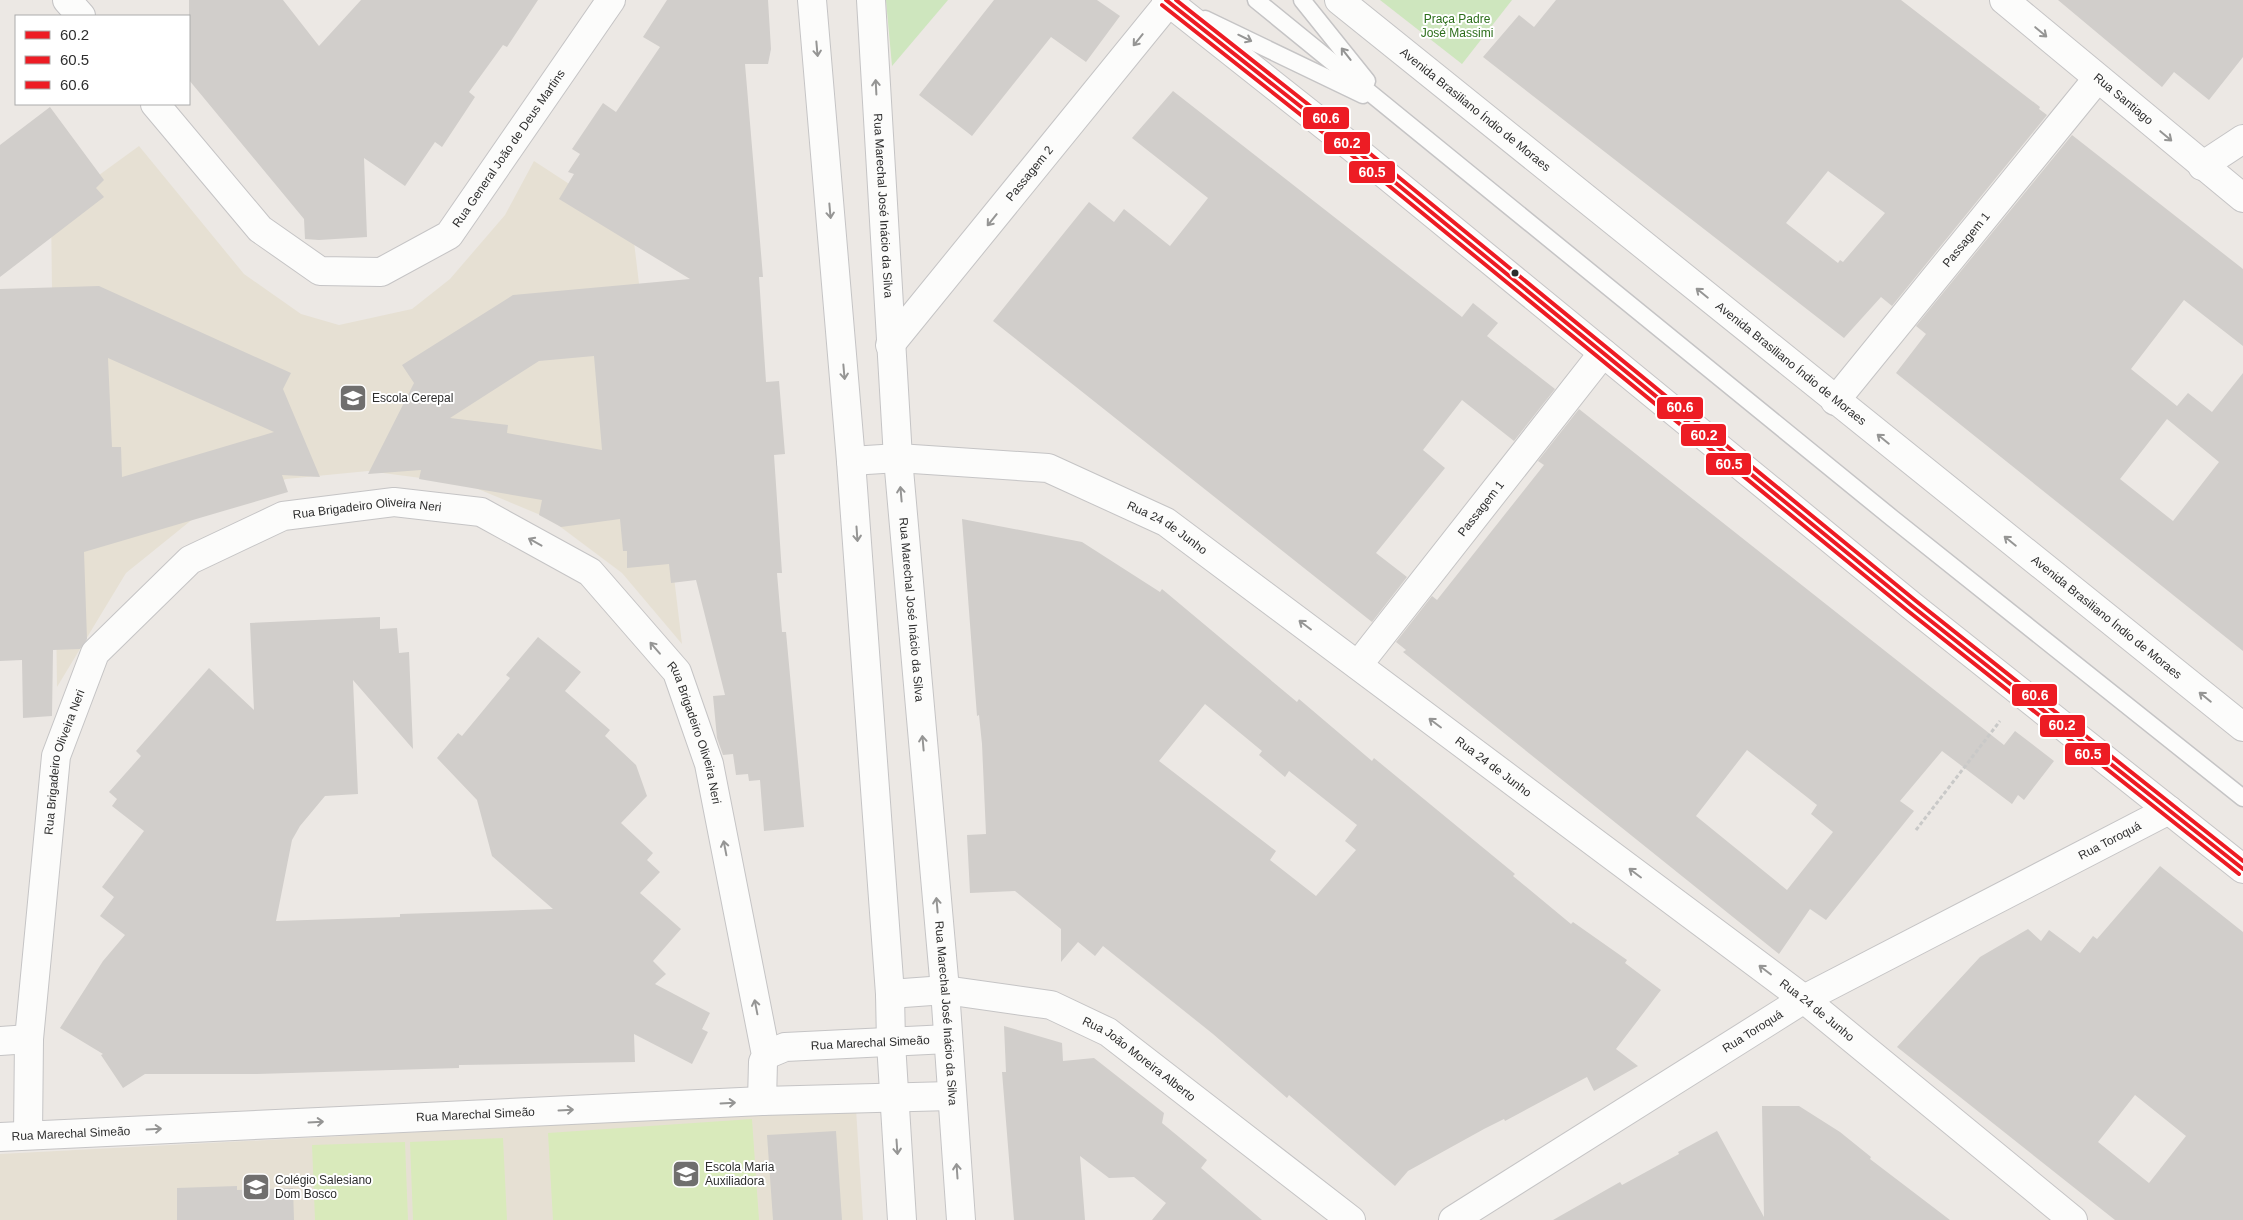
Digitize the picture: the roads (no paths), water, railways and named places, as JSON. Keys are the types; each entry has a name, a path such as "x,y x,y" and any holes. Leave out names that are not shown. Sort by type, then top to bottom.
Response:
{"street":[{"path":"67,0 80,15"},
{"name":"Rua General João de Deus Martins","path":"155,105 260,230 320,271 381,272 449,235 611,0"},
{"path":"812,0 851,462 890,994 891,1043 902,1220"},
{"name":"Rua Marechal José Inácio da Silva","path":"871,0 898,458 945,990 961,1220"},
{"name":"Avenida Brasiliano Índio de Moraes","path":"1339,0 1835,401 2243,727"},
{"name":"Rua Santiago","path":"2004,0 2202,166 2243,198"},
{"path":"1168,1 1361,154 1904,600 2243,869"},
{"name":"Passagem 2","path":"890,346 1168,1"},
{"name":"Passagem 1","path":"1835,401 2097,79"},
{"path":"2202,166 2243,139"},
{"name":"Passagem 1","path":"1358,665 1603,353"},
{"name":"Rua 24 de Junho","path":"851,462 898,458 1048,468 1166,522 1804,1000 2073,1220"},
{"name":"Rua Brigadeiro Oliveira Neri","path":"28,1135 29,1039 56,756 95,654 190,560 283,516 394,502 481,512 590,572 677,672 709,764 766,1055 763,1062 762,1101"},
{"name":"Rua Toroquá","path":"1453,1220 1804,1000 2169,810"},
{"name":"Rua João Moreira Alberto","path":"890,994 945,990 1052,1005 1108,1032 1351,1220"},
{"path":"0,1041 29,1039"},
{"name":"Rua Marechal Simeão","path":"766,1055 785,1047 948,1039"},
{"name":"Rua Marechal Simeão","path":"0,1137 762,1101 951,1096"}],"lane":[{"path":"1256,0 1884,512 2243,798"},
{"path":"1302,0 1387,106"},
{"path":"1168,1 1387,106"}],"place":[{"name":"Escola Cerepal","path":"353,398"},
{"name":"Escola Maria Auxiliadora","path":"686,1174"},
{"name":"Colégio Salesiano Dom Bosco","path":"256,1187"}],"park label":[{"name":"Praça Padre José Massimi","path":"1457,26"}]}
